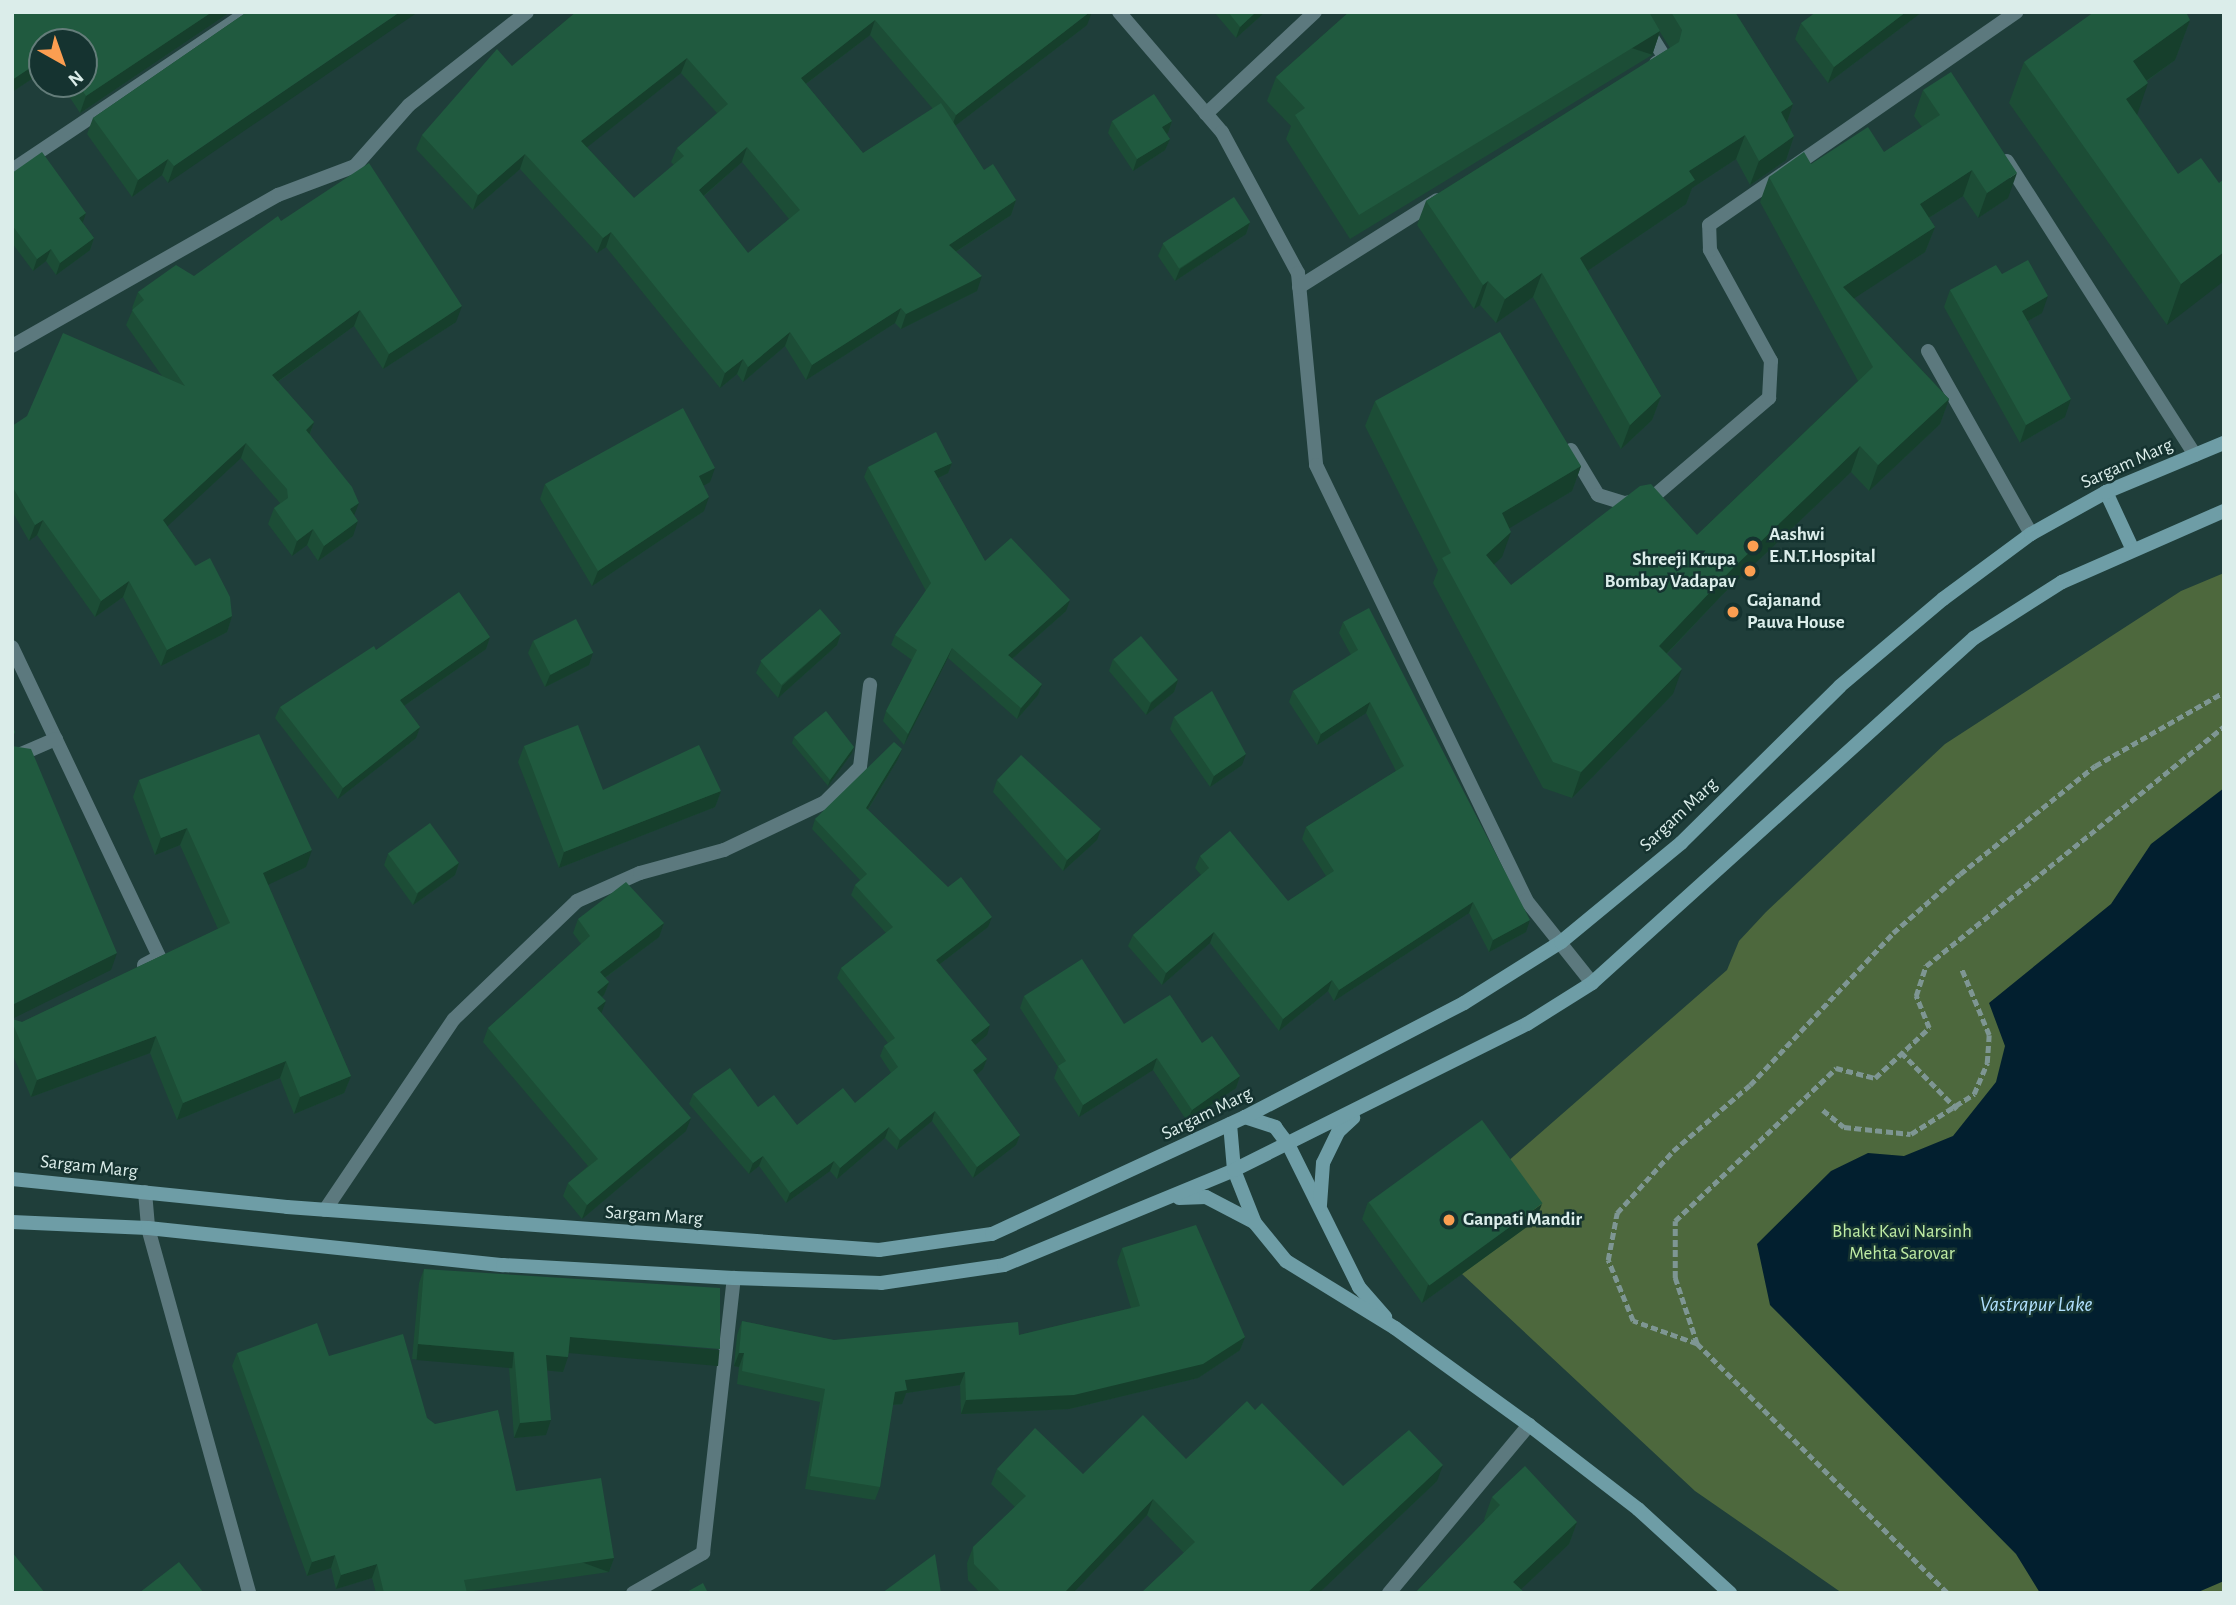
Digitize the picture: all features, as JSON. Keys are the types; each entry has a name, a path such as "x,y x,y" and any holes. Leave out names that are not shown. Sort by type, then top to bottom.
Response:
{"main road":[{"name":"Sargam Marg","path":"12,1179 325,1210 879,1250 938,1246 1048,1213 1245,1117 1464,1003 1560,942 1681,843 1840,686 2031,534 2106,492 2224,443"},
{"path":"2106,492 2133,548"},
{"path":"12,1223 148,1228 503,1265 881,1283 947,1277 1050,1249 1234,1170 1527,1024 1592,983 1974,638 2062,582 2133,548 2224,511"},
{"path":"1324,1223 1318,1191 1323,1163 1338,1132 1368,1105"},
{"path":"1245,1117 1275,1127 1288,1144 1324,1223 1359,1287 1395,1328"},
{"path":"1230,1124 1234,1170 1255,1223 1286,1261 1395,1328 1529,1425 1638,1509 1730,1593"},
{"path":"1167,1199 1206,1197 1255,1223"}],"street":[{"path":"12,170 247,12"},
{"path":"12,346 278,195 355,166 408,105 527,12"},
{"path":"1119,12 1206,114 1298,273 1316,465 1527,900 1592,983"},
{"path":"1206,114 1315,12"},
{"path":"1636,12 1665,58 1642,72"},
{"path":"1562,436 1598,495 1625,503 1653,497 1769,398 1771,361 1710,250 1709,225 1947,67 2017,12"},
{"path":"1995,142 2195,455"},
{"path":"1299,287 1447,194"},
{"path":"1928,351 2031,534"},
{"path":"12,647 159,957 122,975"},
{"path":"325,1210 454,1019 577,901 640,873 724,850 825,802 860,767 870,685"},
{"path":"12,758 56,739"},
{"path":"145,1192 148,1228 249,1593"},
{"path":"633,1593 703,1553 734,1278"},
{"path":"1389,1593 1529,1425"}],"path":[{"path":"1947,1593 1697,1344 1633,1321 1608,1260 1617,1213 1672,1151 1749,1085 1893,933 1960,874 2095,766 2224,692"},
{"path":"1697,1344 1675,1278 1675,1221 1836,1068 1875,1078 1929,1028 1916,996 1926,966 2224,726"},
{"path":"1823,1110 1844,1127 1911,1135 1957,1110 1974,1094 1987,1063 1989,1035 1961,968"},
{"path":"1901,1052 1957,1110"}],"green space":[{"name":"Bhakt Kavi Narsinh Mehta Sarovar","path":"2224,573 2224,1593 1842,1593 1695,1491 1462,1274 1499,1169 1727,970 1739,941 1766,912 1945,744 2181,591"}],"water":[{"name":"Vastrapur Lake","path":"2224,788 2224,1581 2196,1593 2040,1593 2016,1554 1770,1305 1757,1244 1831,1171 1868,1153 1904,1156 1953,1136 1996,1082 2005,1046 1989,1003 2111,904 2151,844"}],"building":[{"path":"12,12 212,12 98,88 98,28 28,28 28,69 12,80"},
{"path":"247,12 400,12 174,166 168,159 138,180 93,118"},
{"path":"576,12 1090,12 956,115 875,20 801,78 863,153 941,103 984,170 993,164 1016,200 949,245 982,276 906,314 901,308 812,365 790,332 748,367 743,359 725,373 611,232 603,238 525,154 478,195 422,135 497,49 512,66","holes":["687,58 728,104 677,148 684,156 634,198 581,141","747,147 800,210 748,253 699,190"]},
{"path":"1228,12 1256,12 1240,27"},
{"path":"1349,12 1649,12 1660,31 1359,215 1295,115 1305,108 1276,77"},
{"path":"1671,12 1735,12 1793,104 1781,112 1794,136 1759,161 1745,135 1689,171 1695,180 1580,258 1661,396 1630,425 1542,273 1505,299 1488,281 1483,285 1426,201 1679,42 1682,30"},
{"path":"1816,12 1906,12 1834,67 1801,23"},
{"path":"2094,12 2186,12 2190,20 2133,61 2148,83 2126,99 2178,174 2201,158 2219,183 2224,179 2224,252 2181,284 2024,62"},
{"path":"1951,72 2017,173 1987,193 1972,170 1920,204 1935,227 1843,287 1949,399 1878,465 1860,446 1731,570 1659,646 1682,669 1581,772 1553,762 1442,558 1451,553 1375,401 1500,332 1581,466 1502,513 1511,532 1486,555 1511,585 1640,486 1651,484 1697,535 1873,367 1769,177 1804,152 1811,164 1868,127 1884,152 1940,115 1923,90"},
{"path":"1154,94 1172,121 1162,127 1170,139 1137,159 1112,121"},
{"path":"42,152 86,213 79,218 94,238 60,263 51,249 37,259 12,225 12,173"},
{"path":"369,163 462,306 389,354 360,310 272,375 314,422 306,430 352,487 359,503 350,509 358,521 324,546 313,529 297,541 274,508 288,498 287,489 246,443 163,520 195,566 210,558 230,597 232,616 167,650 129,581 101,601 43,520 35,525 12,486 12,426 27,416 63,333 185,386 132,310 144,300 138,292 176,265 194,276 278,216 281,221"},
{"path":"1234,197 1250,222 1179,268 1163,243"},
{"path":"2028,260 2048,296 2022,311 2071,399 2026,425 1950,290 1996,265 2002,274"},
{"path":"683,408 715,468 699,476 709,497 598,571 545,484"},
{"path":"936,432 952,463 934,471 985,561 1011,538 1070,600 1008,655 1042,684 1021,708 952,648 908,734 886,711 917,650 895,635 931,583 868,467"},
{"path":"459,592 490,637 400,700 420,727 343,788 280,707 374,646 376,650"},
{"path":"1369,608 1530,920 1493,940 1473,902 1339,990 1332,980 1283,1019 1214,932 1166,973 1133,935 1209,868 1200,856 1230,831 1288,901 1334,871 1306,827 1404,766 1370,702 1321,734 1293,691 1358,650 1343,622"},
{"path":"820,609 841,633 781,685 760,661"},
{"path":"576,619 593,653 550,675 533,641"},
{"path":"1141,636 1178,680 1150,703 1113,659"},
{"path":"1212,691 1246,754 1214,776 1174,717"},
{"path":"826,711 854,747 830,780 794,737"},
{"path":"578,725 603,790 699,745 721,791 564,852 524,746"},
{"path":"259,734 312,850 263,873 351,1076 300,1097 286,1061 183,1103 156,1036 37,1080 12,1019 22,1022 230,923 187,828 161,838 139,780"},
{"path":"894,742 902,749 866,808 948,887 961,877 992,917 936,960 990,1025 971,1040 987,1059 973,1070 1020,1135 977,1167 935,1111 900,1140 889,1127 840,1168 834,1161 790,1193 763,1156 753,1163 693,1094 730,1068 758,1107 774,1095 797,1125 843,1088 855,1103 898,1067 884,1046 895,1038 841,968 893,927 855,885 867,874 815,819"},
{"path":"12,746 31,749 117,953 12,1007"},
{"path":"1021,755 1101,829 1067,860 997,780"},
{"path":"430,823 459,863 417,893 388,854"},
{"path":"626,882 664,923 600,972 609,982 597,992 606,1001 597,1008 691,1118 587,1205 568,1183 598,1159 488,1028 590,936 578,919"},
{"path":"1082,959 1124,1024 1170,995 1202,1043 1212,1036 1240,1076 1192,1110 1157,1058 1083,1105 1058,1066 1066,1061 1024,996"},
{"name":"Ganpati Mandir","path":"1482,1120 1543,1203 1429,1286 1369,1202"},
{"path":"1196,1225 1245,1337 1203,1364 1074,1395 966,1400 965,1372 905,1380 907,1390 895,1392 880,1487 810,1476 825,1389 742,1371 744,1353 739,1353 742,1321 834,1340 1018,1322 1019,1335 1140,1306 1122,1248"},
{"path":"424,1269 720,1288 720,1349 570,1337 568,1357 546,1355 551,1420 520,1423 514,1352 418,1344"},
{"path":"317,1323 329,1356 403,1334 427,1418 435,1424 498,1410 516,1491 601,1478 614,1558 464,1580 467,1593 384,1593 377,1564 341,1575 335,1555 312,1562 237,1353"},
{"path":"1247,1401 1255,1410 1262,1403 1343,1486 1409,1430 1443,1465 1307,1593 1141,1593 1195,1542 1153,1499 1064,1593 1002,1593 974,1564 973,1547 1026,1496 997,1469 1035,1428 1083,1474 1143,1415 1186,1459"},
{"path":"1525,1466 1577,1522 1513,1582 1525,1593 1415,1593 1500,1505 1492,1497"},
{"path":"12,1552 45,1593 12,1593"},
{"path":"935,1554 941,1593 882,1593"},
{"path":"179,1562 204,1593 139,1593"},
{"path":"703,1583 708,1593 685,1593"}],"place":[{"name":"Aashwi E.N.T.Hospital","path":"1753,546"},
{"name":"Shreeji Krupa Bombay Vadapav","path":"1750,571"},
{"name":"Gajanand Pauva House","path":"1733,612"},
{"name":"Ganpati Mandir","path":"1449,1220"}]}
